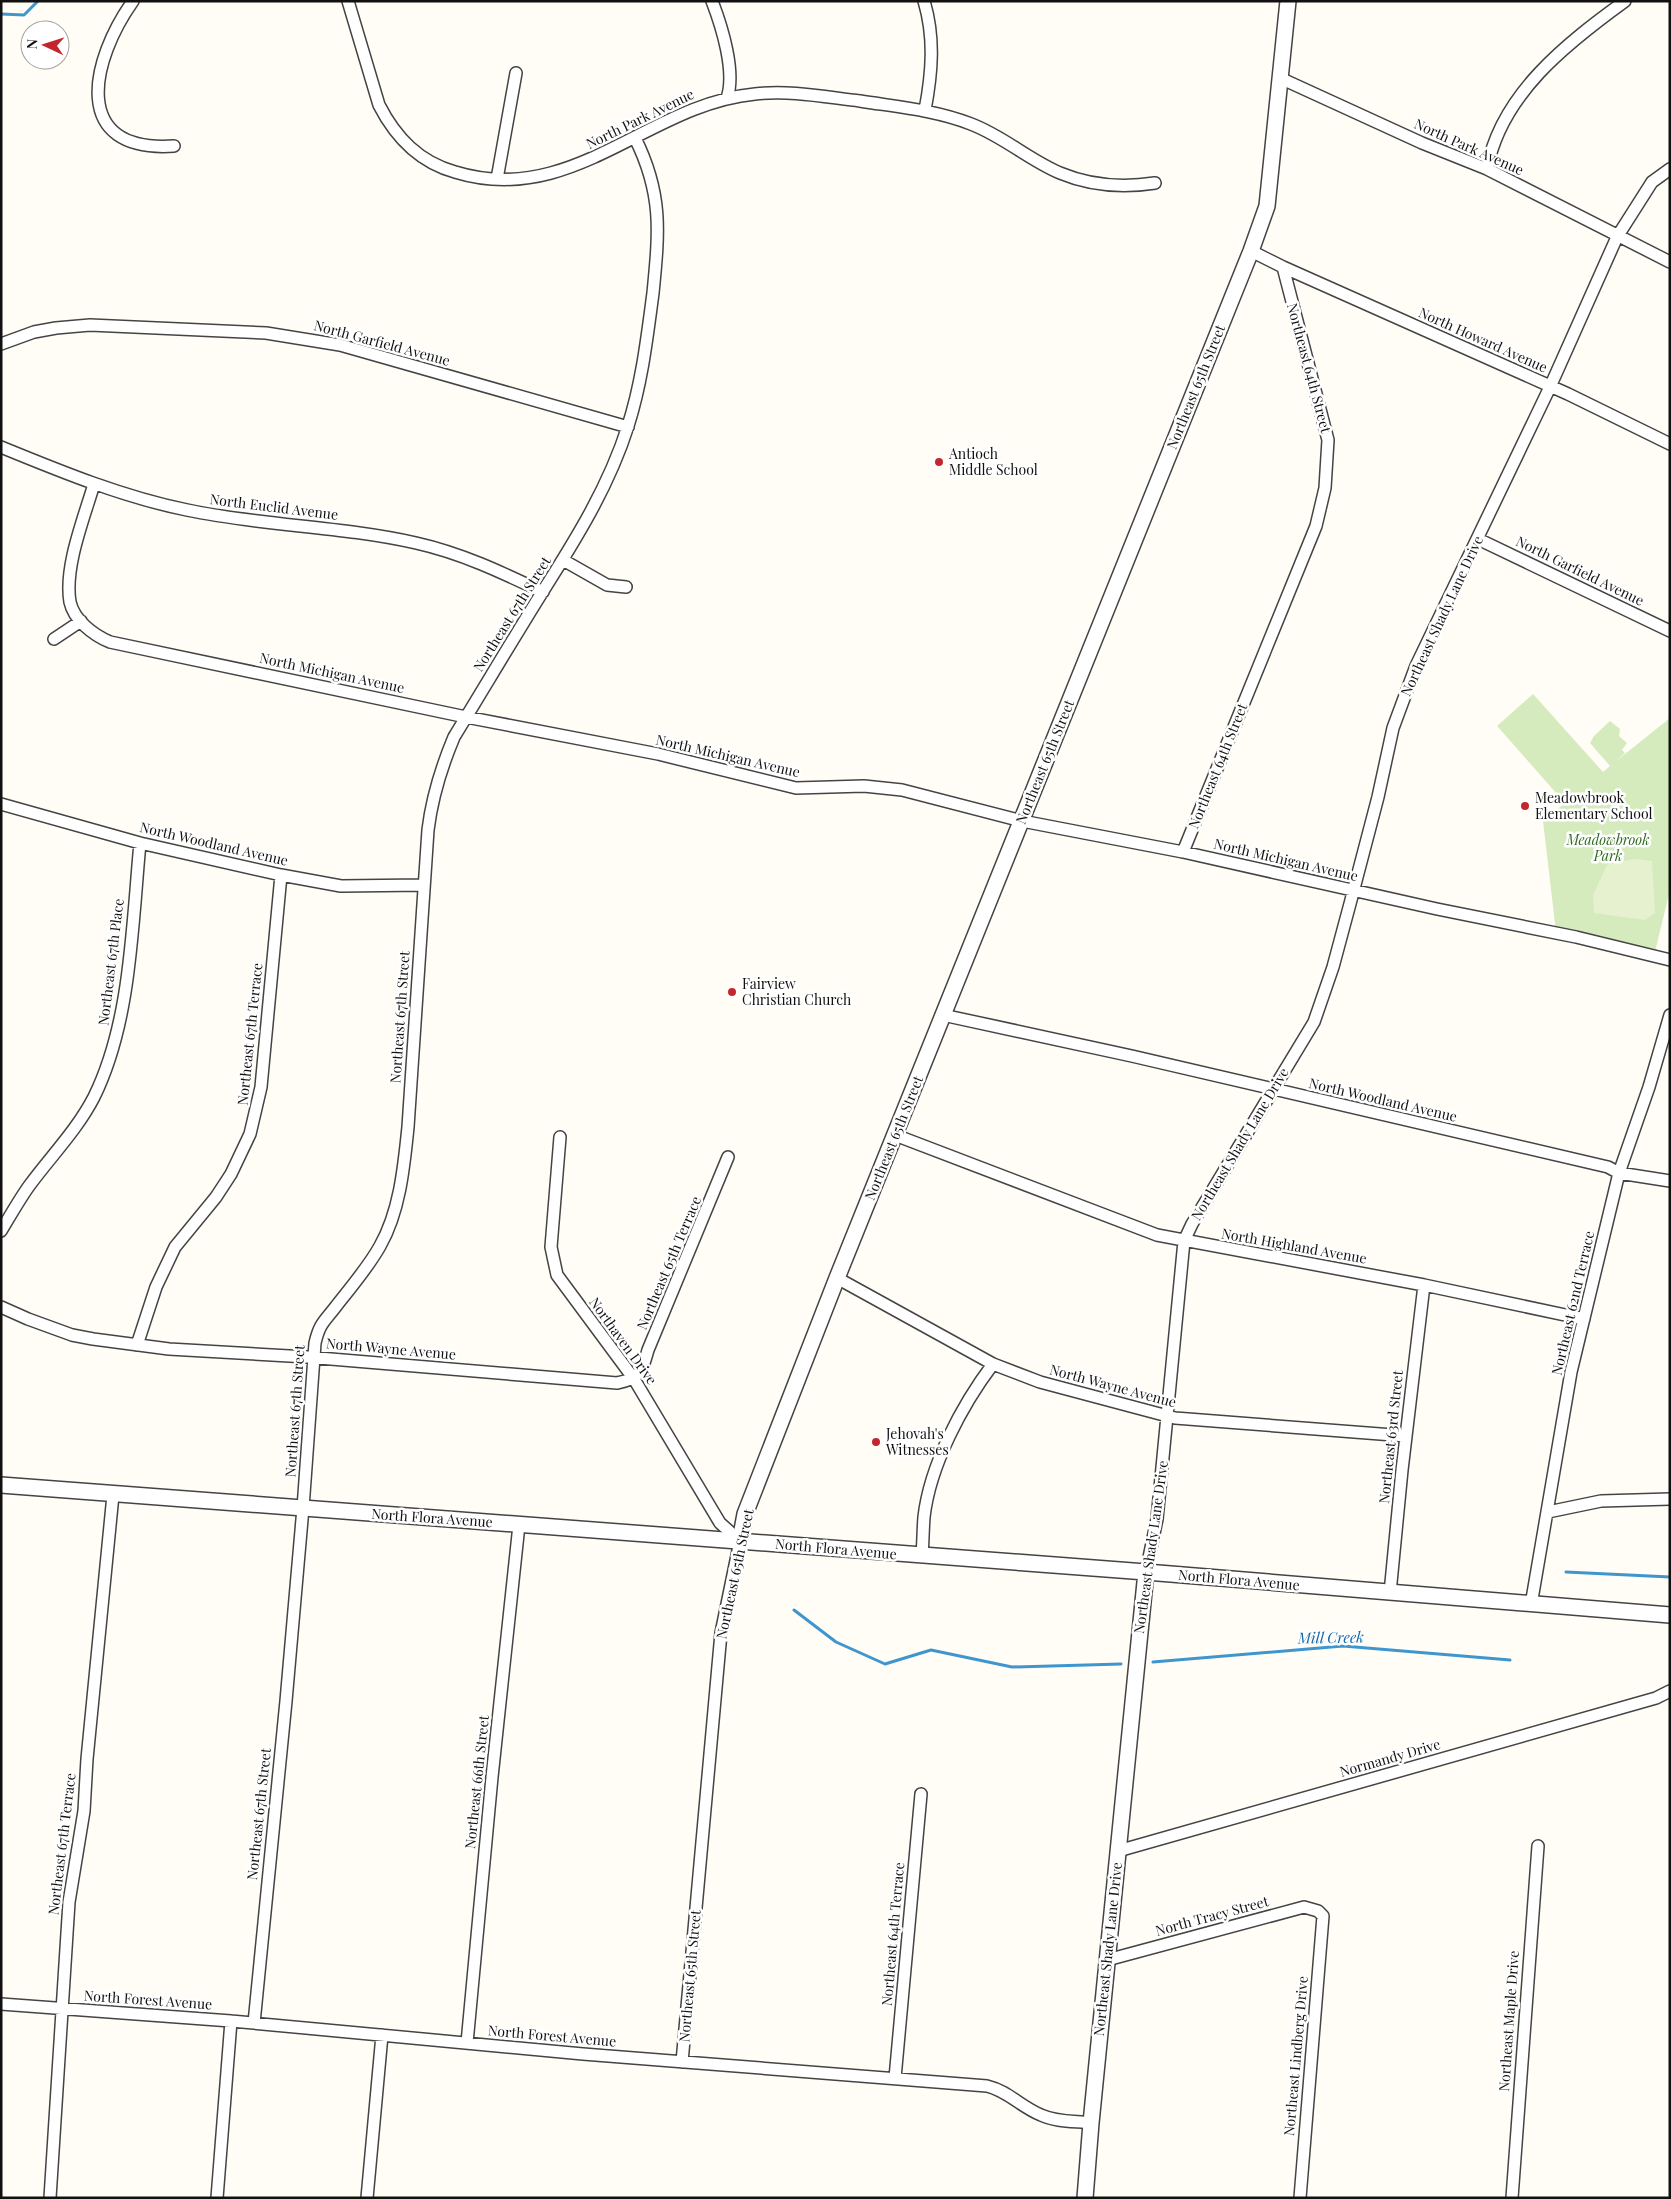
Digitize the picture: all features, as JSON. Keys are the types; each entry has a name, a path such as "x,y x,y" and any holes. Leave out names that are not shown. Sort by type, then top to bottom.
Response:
{"street":[{"path":"133,1 114,32 101,65 98,78 101,111 116,136 126,141 156,147 174,146"},
{"name":"North Park Avenue","path":"348,1 379,105 387,120 403,141 430,163 463,175 497,180 531,177 572,167 601,156 696,107 727,98 756,94 789,93 925,110 974,124 1059,173 1109,185 1128,187 1155,183"},
{"path":"712,1 728,60 730,88 727,98"},
{"path":"924,1 932,51 930,83 925,110"},
{"path":"1283,267 1251,251 1267,206 1288,1"},
{"path":"1487,169 1495,137 1506,117 1537,76 1574,40 1625,1"},
{"path":"497,180 516,73"},
{"name":"North Park Avenue","path":"1280,78 1422,143 1487,169 1617,237 1670,262"},
{"name":"Northeast 67th Street","path":"254,2023 303,1508 315,1343 321,1323 336,1307 380,1246 398,1193 407,1136 428,830 434,792 443,764 454,737 563,560 597,500 612,470 628,427 646,356 656,263 658,208 651,174 635,138"},
{"name":"Northeast Shady Lane Drive","path":"1085,2198 1146,1572 1157,1519 1184,1241 1192,1224 1314,1022 1333,967 1354,891 1393,728 1416,666 1550,387 1617,237 1652,182 1670,169"},
{"name":"Northeast 65th Street","path":"682,2062 721,1633 745,1514 837,1278 1251,251"},
{"name":"North Howard Avenue","path":"1283,267 1550,387 1670,444"},
{"name":"Northeast 64th Street","path":"1183,852 1316,526 1325,488 1328,440 1283,267"},
{"name":"North Garfield Avenue","path":"2,341 56,328 90,325 266,333 303,338 340,345 628,427"},
{"name":"North Euclid Avenue","path":"1,447 94,484 152,502 236,519 380,536 416,543 486,564 543,592"},
{"path":"54,639 80,621 70,602 71,571 94,484"},
{"name":"North Garfield Avenue","path":"1478,539 1670,631"},
{"name":"Northeast 67th Street","path":"563,560 607,585 626,587"},
{"name":"North Michigan Avenue","path":"80,621 90,631 110,642 466,717 684,759 710,768 796,788 883,787 902,790 1022,821 1183,852 1354,891 1576,936 1670,960"},
{"name":"North Woodland Avenue","path":"1,804 140,844 281,875 341,886 424,885"},
{"name":"Northeast 67th Place","path":"1,1231 28,1186 69,1138 84,1115 107,1066 118,1033 126,989 140,844"},
{"name":"Northeast 67th Terrace","path":"137,1345 144,1318 165,1266 184,1234 216,1197 231,1174 250,1134 261,1087 281,875"},
{"name":"North Woodland Avenue","path":"943,1015 1608,1167 1619,1173 1670,1181"},
{"name":"Northeast 62nd Terrace","path":"1531,1605 1571,1372 1619,1173 1649,1087 1670,1015"},
{"name":"North Highland Avenue","path":"895,1134 1157,1235 1424,1285 1584,1319"},
{"name":"Northaven Drive","path":"560,1137 551,1247 555,1268 565,1288 634,1378 720,1523 740,1541"},
{"name":"Northeast 65th Terrace","path":"634,1378 642,1371 648,1350 728,1157"},
{"name":"North Wayne Avenue","path":"837,1278 993,1364 1040,1382 1168,1417 1406,1436"},
{"name":"Northeast 63rd Street","path":"1390,1593 1424,1285"},
{"name":"North Wayne Avenue","path":"1,1307 72,1335 169,1349 315,1357 616,1383 634,1378"},
{"path":"922,1556 924,1516 940,1458 966,1404 993,1364"},
{"name":"North Flora Avenue","path":"1,1485 1146,1572 1670,1615"},
{"name":"Northeast 67th Terrace","path":"50,2198 64,2008 69,1902 84,1810 87,1760 113,1495"},
{"path":"1548,1512 1601,1502 1670,1499"},
{"name":"Northeast 66th Street","path":"468,2043 492,1777 519,1525"},
{"name":"Normandy Drive","path":"1118,1851 1646,1701 1670,1692"},
{"name":"Northeast 64th Terrace","path":"895,2078 921,1794"},
{"name":"Northeast Maple Drive","path":"1512,2198 1538,1846"},
{"name":"North Tracy Street","path":"1107,1960 1304,1908 1318,1910 1323,1916"},
{"name":"Northeast Lindberg Drive","path":"1300,2198 1323,1916"},
{"name":"North Forest Avenue","path":"1,2004 231,2021 682,2062 987,2086 1007,2093 1040,2115 1052,2119 1091,2123"},
{"path":"217,2198 231,2021"},
{"path":"367,2198 382,2035"}],"green space":[{"name":"Meadowbrook Park","path":"1533,694 1603,772 1610,766 1590,743 1594,736 1610,721 1620,729 1619,736 1627,743 1622,750 1625,753 1615,762 1670,718 1670,890 1653,960 1556,932 1543,821 1565,803 1497,726"},
{"path":"1634,859 1652,861 1655,913 1645,920 1594,913 1593,895 1607,865"}],"waterway":[{"path":"1,14 24,15 38,1"},
{"name":"Mill Creek","path":"1566,1572 1670,1577"},
{"name":"Mill Creek","path":"794,1610 836,1642 885,1664 931,1650 1012,1667 1121,1664"},
{"name":"Mill Creek","path":"1153,1662 1343,1646 1510,1660"}],"place":[{"name":"Antioch Middle School","path":"939,462"},
{"name":"Meadowbrook Elementary School","path":"1525,806"},
{"name":"Fairview Christian Church","path":"732,992"},
{"name":"Jehovah's Witnesses","path":"876,1442"}]}
